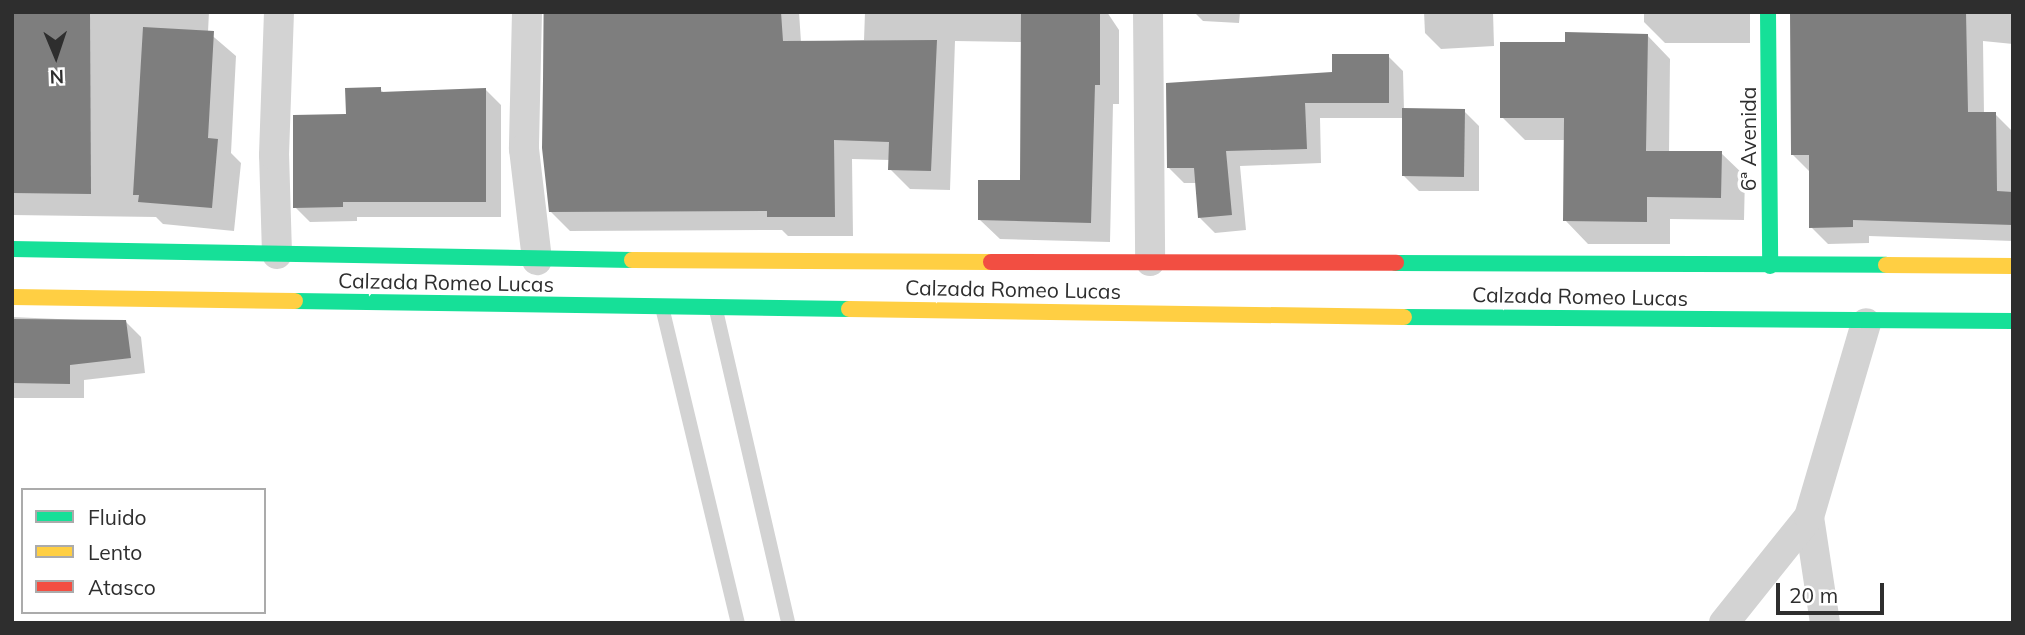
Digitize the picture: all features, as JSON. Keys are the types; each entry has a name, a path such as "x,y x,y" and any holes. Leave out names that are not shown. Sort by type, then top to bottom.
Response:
{"street":[{"path":"277,254 274,155 279,12"},
{"path":"527,12 524,149 537,260"},
{"path":"1148,12 1150,261"},
{"name":"6ª Avenida","path":"1768,12 1770,266"},
{"name":"Calzada Romeo Lucas","path":"12,249 537,260 2010,265"},
{"name":"Calzada Romeo Lucas","path":"12,297 1866,323 2013,321"},
{"path":"1724,623 1809,517 1827,468 1866,323"},
{"path":"1809,517 1825,623"}],"lane":[{"path":"662,306 738,623"},
{"path":"715,307 788,623"}],"building":[{"path":"12,12 90,12 91,194 12,193"},
{"path":"544,12 781,12 783,41 937,40 931,171 888,170 889,142 834,140 835,217 767,217 767,211 549,212 542,148"},
{"path":"1021,12 1100,12 1100,85 1095,85 1091,223 978,220 978,180 1020,180"},
{"path":"1790,12 1966,12 1968,112 1996,112 1997,191 2013,192 2013,225 1853,220 1853,227 1809,228 1809,155 1791,155"},
{"path":"143,27 214,31 208,138 218,139 212,208 138,202 139,195 133,195"},
{"path":"1565,32 1648,34 1646,151 1722,151 1721,198 1647,197 1647,222 1563,221 1564,118 1500,118 1500,42 1565,42"},
{"path":"1332,54 1389,54 1389,103 1305,103 1307,149 1226,151 1232,215 1198,218 1194,168 1167,168 1166,83 1332,72"},
{"path":"381,87 381,92 486,88 486,202 343,202 343,207 293,208 293,115 346,114 345,88"},
{"path":"1402,108 1465,109 1464,177 1402,176"},
{"path":"12,319 126,320 131,358 70,365 70,384 12,383"}],"traffic: fast":[{"path":"1768,12 1770,266"},
{"path":"12,249 632,260"},
{"path":"1396,263 1886,265"},
{"path":"295,301 849,309"},
{"path":"1404,317 2013,321"}],"traffic: slow":[{"path":"632,260 991,262"},
{"path":"1886,265 2013,266"},
{"path":"12,297 295,301"},
{"path":"849,309 1404,317"}],"traffic: jam":[{"path":"991,262 1396,263"}]}
